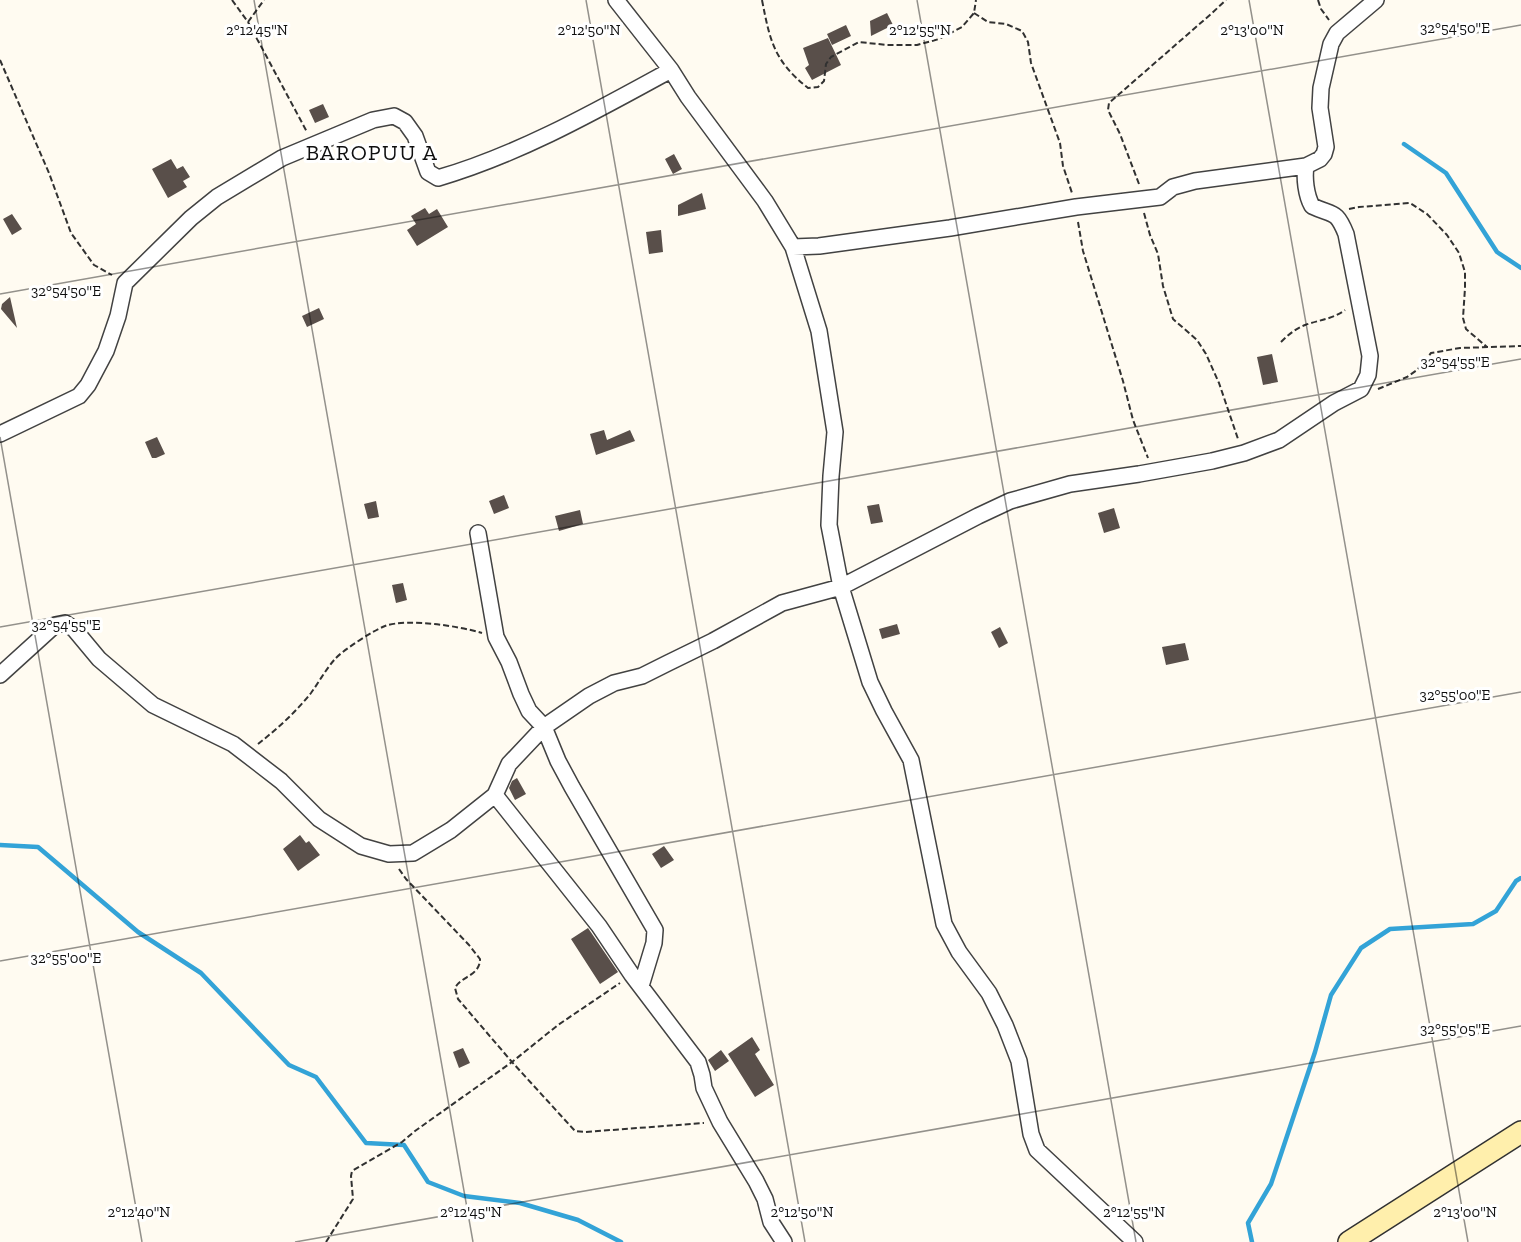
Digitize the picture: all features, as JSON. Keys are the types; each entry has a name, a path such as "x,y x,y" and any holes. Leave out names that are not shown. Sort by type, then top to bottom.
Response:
{"street":[{"path":"616,0 671,70 765,201 793,247 819,331 835,432 829,525 841,587 870,682 911,760 944,924 959,952 989,993 1005,1025 1019,1061 1031,1134 1036,1150 1136,1242"},
{"path":"793,247 819,246 1143,199 1160,196 1173,187 1195,181 1306,166 1320,159 1326,147 1320,108 1321,88 1331,44 1337,33 1376,0"},
{"path":"0,434 79,396 88,385 106,351 118,316 125,283 191,218 217,197 282,158 373,120 394,116 405,122 415,136 428,172 438,178 480,164 569,126 671,70"},
{"path":"0,675 55,625 64,623 74,630 99,659 153,705 233,744 281,780 319,819 361,846 389,854 413,852 452,830 495,795 508,764 544,727 589,696 614,683 642,676 783,603 841,587 1010,501 1070,484 1153,472 1244,453 1279,440 1335,403 1361,389 1368,375 1370,356 1346,234 1341,220 1333,213 1312,206 1309,200 1306,166"},
{"path":"478,533 496,637 509,662 520,694 529,711 544,727 572,787 656,930 654,944 637,980"},
{"path":"495,795 599,926 698,1062 704,1088 720,1122 756,1181 765,1200 771,1222 784,1242"},
{"path":"1349,1242 1521,1131"}],"path":[{"path":"232,0 248,22 314,145"},
{"path":"248,22 264,0"},
{"path":"762,0 773,46 781,62 808,88 818,87 824,81 825,64 831,57 859,42 916,45 939,39 962,27 974,13 976,0"},
{"path":"1226,0 1126,86 1109,103 1108,110 1136,175 1173,319 1197,340 1206,354 1244,453"},
{"path":"1318,0 1321,9 1337,33"},
{"path":"974,13 988,22 1006,24 1022,31 1028,42 1031,63 1053,123 1076,207 1083,251 1133,420 1153,472"},
{"path":"0,60 49,173 71,233 94,265 125,283"},
{"path":"1333,213 1359,207 1410,203 1427,214 1447,235 1459,253 1465,272 1463,318 1466,329 1487,348"},
{"path":"1281,342 1302,326 1336,316 1350,307 1358,297"},
{"path":"1361,389 1370,391 1380,389 1402,380 1417,370 1431,353 1460,348 1521,346"},
{"path":"233,744 253,748 302,705 335,659 386,626 412,623 466,628 496,637"},
{"path":"389,854 406,879 480,959 480,965 473,974 457,984 455,988 458,999 575,1131 720,1122"},
{"path":"326,1242 353,1199 352,1171 402,1142 512,1062 558,1025 637,980"}],"building":[{"path":"887,13 893,25 871,36 870,21"},
{"path":"846,25 851,36 832,45 827,34"},
{"path":"828,38 841,65 812,80 805,68 809,65 803,48"},
{"path":"323,104 329,117 315,123 309,110"},
{"path":"674,154 682,169 673,174 665,159"},
{"path":"171,159 177,169 183,166 190,177 183,181 187,187 168,198 152,169"},
{"path":"702,193 706,209 678,216 678,205"},
{"path":"425,208 429,214 437,209 448,227 417,246 407,230 416,224 411,216"},
{"path":"12,214 22,229 12,235 3,219"},
{"path":"661,230 663,252 649,254 646,232"},
{"path":"10,297 17,328 1,309 2,304"},
{"path":"319,308 324,319 307,327 302,316"},
{"path":"1272,354 1278,382 1263,385 1257,357"},
{"path":"604,430 607,440 630,430 635,441 596,455 590,434"},
{"path":"157,437 165,454 152,458 145,442"},
{"path":"504,495 509,508 494,514 489,501"},
{"path":"376,501 379,517 368,519 364,504"},
{"path":"879,504 883,522 871,524 867,506"},
{"path":"1114,508 1120,528 1104,533 1098,513"},
{"path":"580,510 583,524 559,531 555,516"},
{"path":"403,583 407,600 396,603 392,585"},
{"path":"897,624 900,634 882,639 879,629"},
{"path":"1000,627 1008,643 999,648 991,632"},
{"path":"1185,643 1189,660 1166,665 1162,647"},
{"path":"517,778 526,794 515,800 509,788 512,781"},
{"path":"300,835 306,843 309,841 320,855 298,871 283,849"},
{"path":"664,846 674,860 661,868 652,854"},
{"path":"588,928 618,972 600,984 571,939"},
{"path":"752,1037 760,1050 755,1054 774,1085 755,1097 728,1054"},
{"path":"463,1048 470,1063 459,1068 453,1052"},
{"path":"721,1050 729,1061 715,1071 708,1060"}],"waterway":[{"path":"1404,144 1446,173 1497,252 1521,268"},
{"path":"0,845 38,847 138,932 201,973 289,1065 316,1077 366,1143 404,1145 428,1182 464,1196 520,1203 578,1220 621,1242"},
{"path":"1252,1242 1248,1223 1271,1184 1315,1052 1331,995 1361,948 1390,929 1473,924 1496,911 1516,881 1521,878"}],"district":[{"name":"BAROPUU A","path":"372,152"}]}
